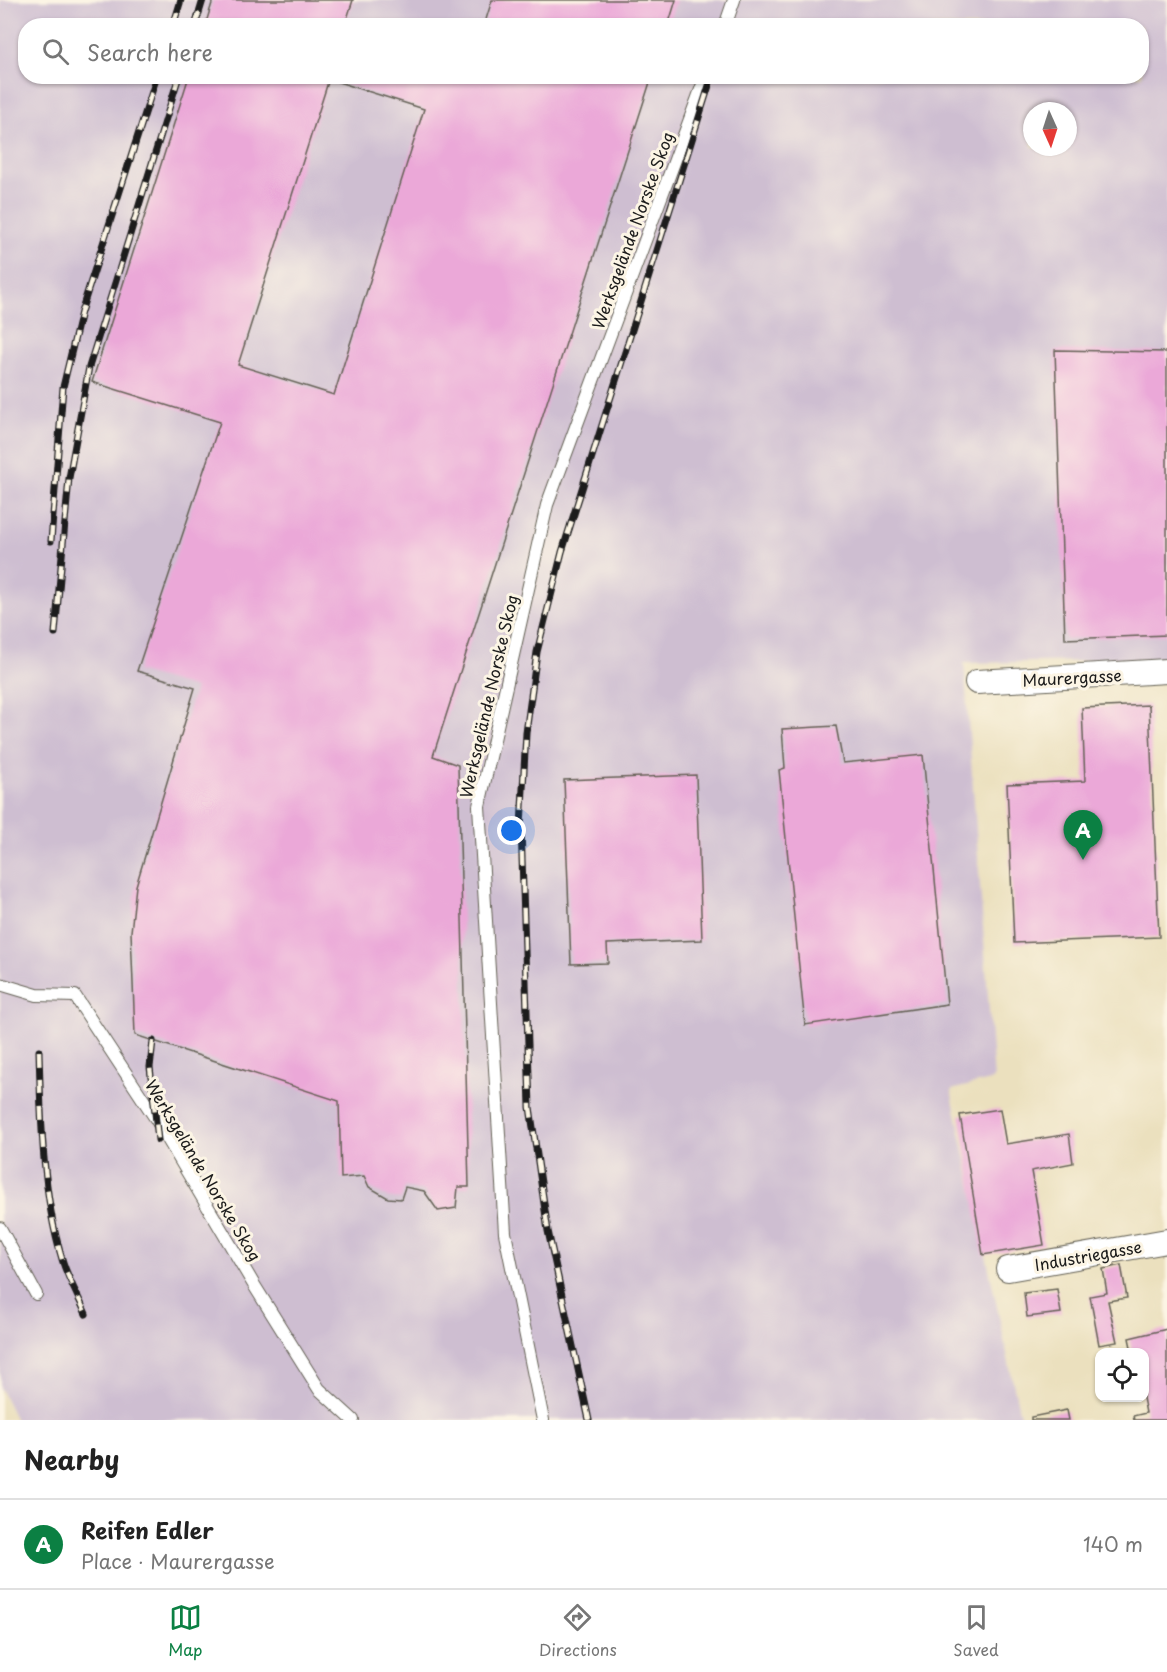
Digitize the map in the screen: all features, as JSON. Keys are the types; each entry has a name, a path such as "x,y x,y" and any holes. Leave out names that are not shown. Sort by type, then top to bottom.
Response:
{"street":[{"name":"Maurergasse","path":"977,682 1167,671"},
{"name":"Industriegasse","path":"1008,1269 1167,1241"}],"lane":[{"path":"728,18 734,0"},
{"name":"Werksgelände Norske Skog","path":"543,1420 505,1233 479,806 547,505 703,84"},
{"name":"Werksgelände Norske Skog","path":"0,984 37,995 75,996 156,1119 254,1285 319,1389 353,1420"},
{"path":"0,1228 36,1294"}],"shaded area":[{"path":"0,0 1167,0 1167,660 964,663 994,1079 951,1090 1021,1420 16,1420 0,1388"}],"building":[{"path":"213,0 353,0 347,18 207,18"},
{"path":"492,0 676,0 670,18 486,18"},
{"path":"186,84 327,84 238,365 334,395 424,109 345,84 649,84 433,756 458,765 469,1187 458,1187 456,1208 438,1211 424,1191 405,1187 401,1199 388,1198 369,1187 364,1176 341,1178 339,1101 135,1035 131,932 136,886 195,688 137,671 220,422 92,382"},
{"path":"1055,350 1167,352 1167,635 1065,639"},
{"path":"1149,705 1159,937 1014,943 1007,784 1085,781 1082,708"},
{"path":"836,726 843,763 923,755 947,1004 805,1025 779,770 785,768 782,729"},
{"path":"696,775 702,940 607,944 608,963 571,964 564,780"},
{"path":"1000,1109 1006,1144 1069,1134 1073,1163 1031,1171 1044,1245 983,1255 960,1115"},
{"path":"1121,1265 1127,1298 1108,1301 1117,1342 1099,1345 1090,1296 1107,1293 1103,1269"},
{"path":"1057,1289 1061,1313 1027,1317 1024,1293"},
{"path":"1167,1329 1167,1420 1134,1420 1133,1416 1146,1413 1144,1402 1149,1402 1149,1348 1131,1348 1129,1338"},
{"path":"1067,1410 1069,1420 1031,1420 1031,1417"}],"railway":[{"path":"175,18 181,0"},
{"path":"197,18 203,0"},
{"path":"51,541 63,387 81,312 154,84"},
{"path":"55,633 69,478 89,367 177,84"},
{"path":"589,1420 548,1231 530,1107 521,826 526,733 537,652 562,552 709,84"},
{"path":"153,1041 150,1067 158,1140"},
{"path":"39,1051 44,1156 50,1208 64,1266 86,1314"}],"place":[{"name":"Reifen Edler","path":"1083,860"}]}
